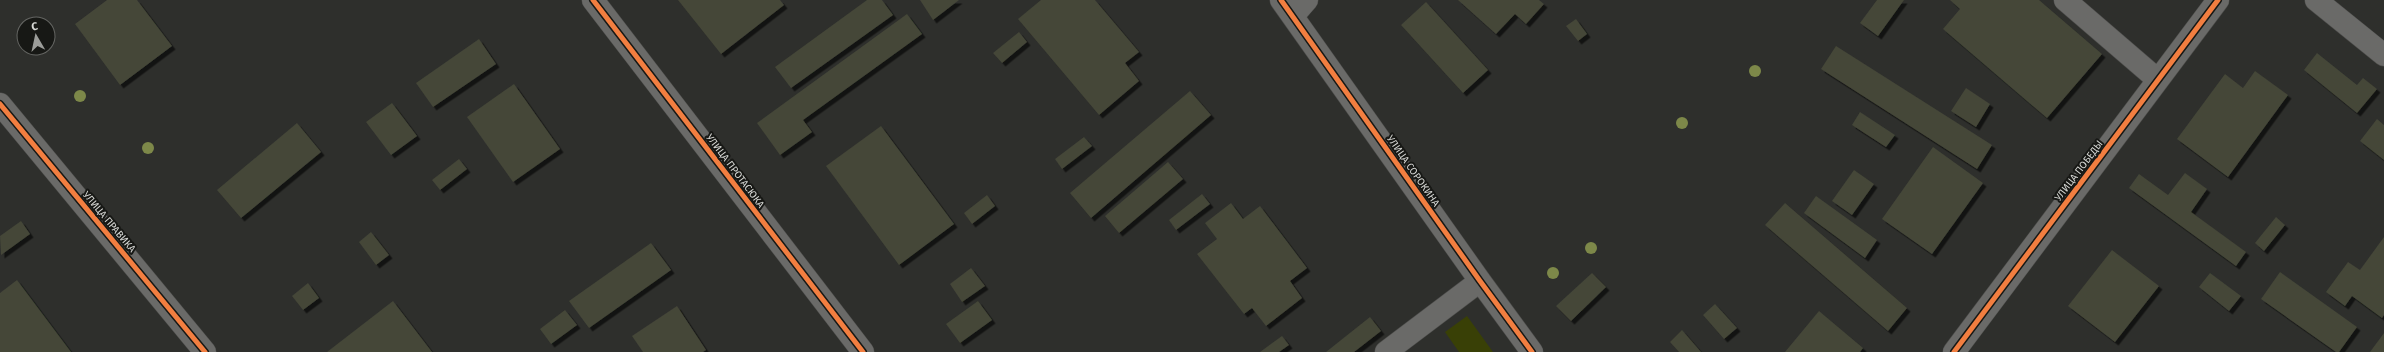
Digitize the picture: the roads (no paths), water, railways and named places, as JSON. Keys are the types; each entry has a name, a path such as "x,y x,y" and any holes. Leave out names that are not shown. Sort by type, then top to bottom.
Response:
{"street":[{"name":"УЛИЦА ПРОТАСЮКА","path":"593,0 863,352"},
{"path":"2065,0 2158,80"},
{"name":"УЛИЦА ПОБЕДЫ","path":"1954,352 2218,0"},
{"path":"2316,0 2384,55"},
{"name":"УЛИЦА СОРОКИНА","path":"1294,5 1480,281 1532,352"},
{"name":"УЛИЦА ПРАВИКА","path":"0,104 205,352"},
{"path":"1386,352 1480,281"}]}
